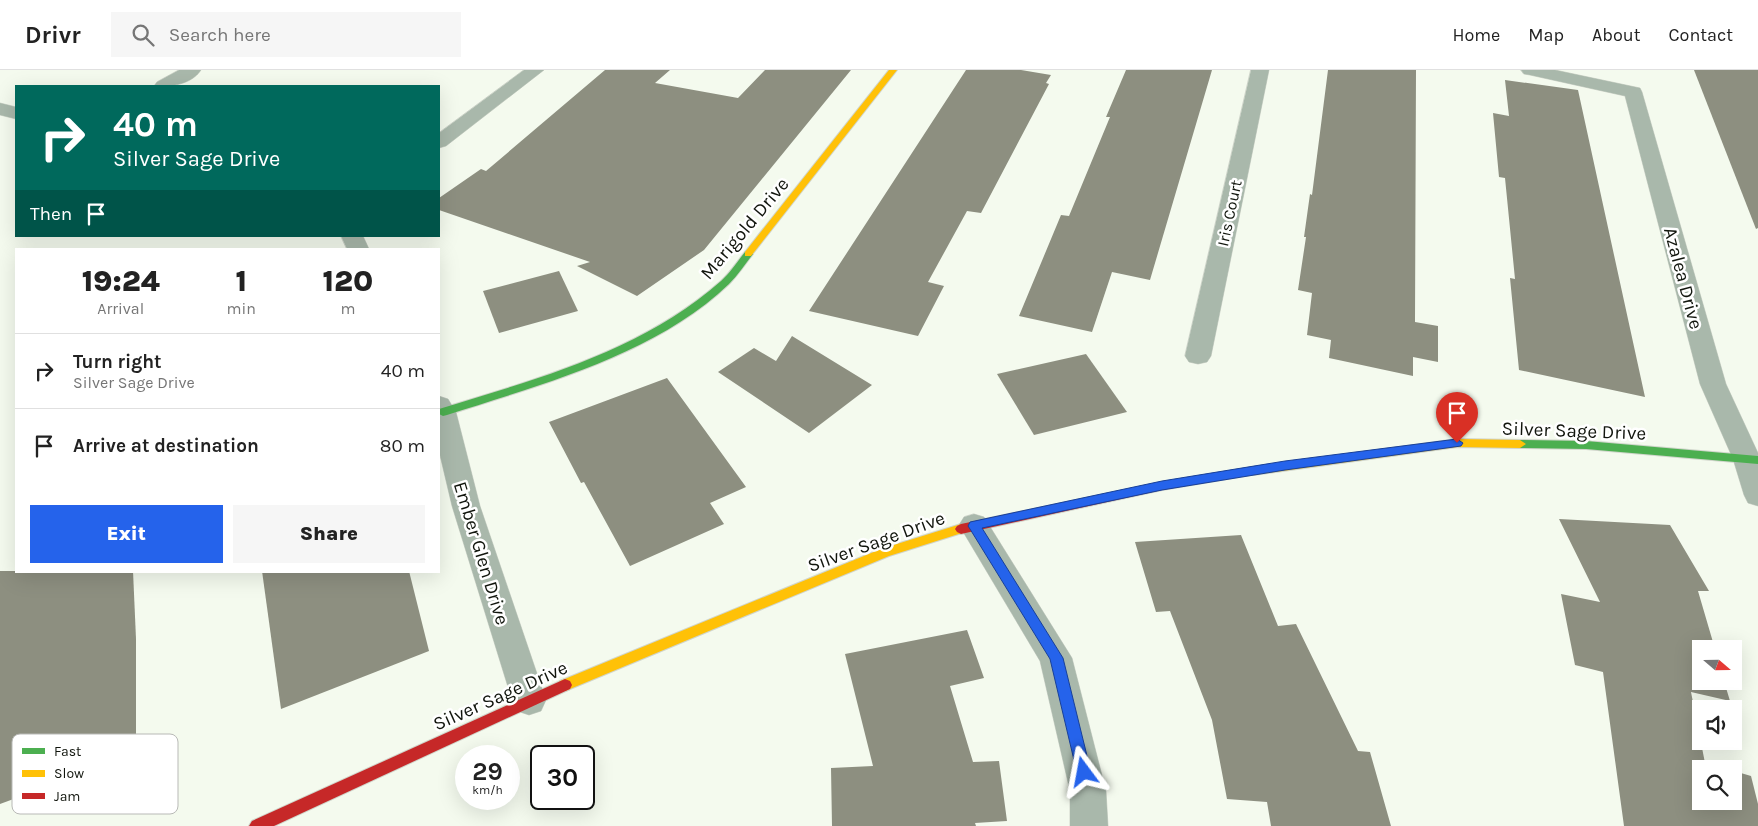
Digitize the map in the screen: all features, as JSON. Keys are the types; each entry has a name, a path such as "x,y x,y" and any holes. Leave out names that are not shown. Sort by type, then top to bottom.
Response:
{"street":[{"path":"165,85 192,70"},
{"path":"440,141 536,70"},
{"name":"Marigold Drive","path":"441,408 549,378 624,349 678,319 723,286 893,70"},
{"name":"Iris Court","path":"1198,356 1260,70"},
{"name":"Azalea Drive","path":"1530,70 1633,92 1713,384 1753,459 1758,495"},
{"path":"0,109 15,113"},
{"name":"Ember Glen Drive","path":"441,408 466,506 529,700"},
{"name":"Silver Sage Drive","path":"257,826 529,700 885,552 974,526 1172,484 1285,466 1457,443 1586,445 1753,459"},
{"path":"974,526 1056,658 1088,791 1089,826"}],"building":[{"path":"605,70 670,70 655,83 738,98 765,70 851,70 704,250 637,296 577,266 590,262 440,210 440,197 481,169 486,171"},
{"path":"966,70 1021,70 1051,75 1046,83 1049,84 981,213 967,211 928,282 944,286 918,336 809,311"},
{"path":"1126,70 1212,70 1150,280 1112,272 1092,332 1019,316 1061,215 1069,216 1110,117 1106,117"},
{"path":"1328,70 1416,70 1415,322 1438,326 1438,362 1413,357 1413,376 1329,358 1331,340 1307,335 1312,293 1298,290"},
{"path":"1694,70 1758,70 1758,228 1756,229"},
{"path":"1505,80 1578,90 1645,397 1519,370 1510,278 1515,279 1505,178 1499,177 1493,113 1509,116"},
{"path":"559,271 578,311 499,333 483,291"},
{"path":"792,336 872,385 809,433 718,372 754,348 776,361"},
{"path":"1086,354 1127,412 1034,435 997,374"},
{"path":"667,378 746,487 710,503 724,524 630,566 584,482 581,483 549,422"},
{"path":"1559,519 1670,525 1709,591 1698,591 1712,640 1692,640 1692,690 1727,690 1730,700 1691,692 1692,750 1702,750 1704,760 1692,760 1692,810 1742,810 1742,773 1751,776 1758,804 1758,826 1624,826 1603,672 1575,665 1561,594 1600,602"},
{"path":"1241,535 1278,626 1296,624 1358,751 1370,752 1391,826 1271,826 1267,802 1227,799 1212,720 1170,611 1156,612 1135,542"},
{"path":"0,571 15,571 15,573 133,573 136,639 136,734 12,734 12,800 0,804"},
{"path":"262,573 410,573 429,651 281,709"},
{"path":"967,630 984,678 950,686 973,762 999,761 1007,821 975,823 976,826 832,826 831,768 873,766 845,654"}],"traffic: fast":[{"path":"443,412 553,376 624,348 690,310 725,283 748,254"},
{"path":"1520,444 1586,445 1758,460"}],"traffic: slow":[{"path":"748,254 893,70"},
{"path":"1253,471 1457,443 1520,444"},
{"path":"565,685 885,552 961,529"}],"traffic: jam":[{"path":"961,529 1162,486 1253,471"},
{"path":"257,826 565,685"}],"route":[{"path":"1084,772 1056,658 974,526 1162,486 1285,466 1457,443"}]}
